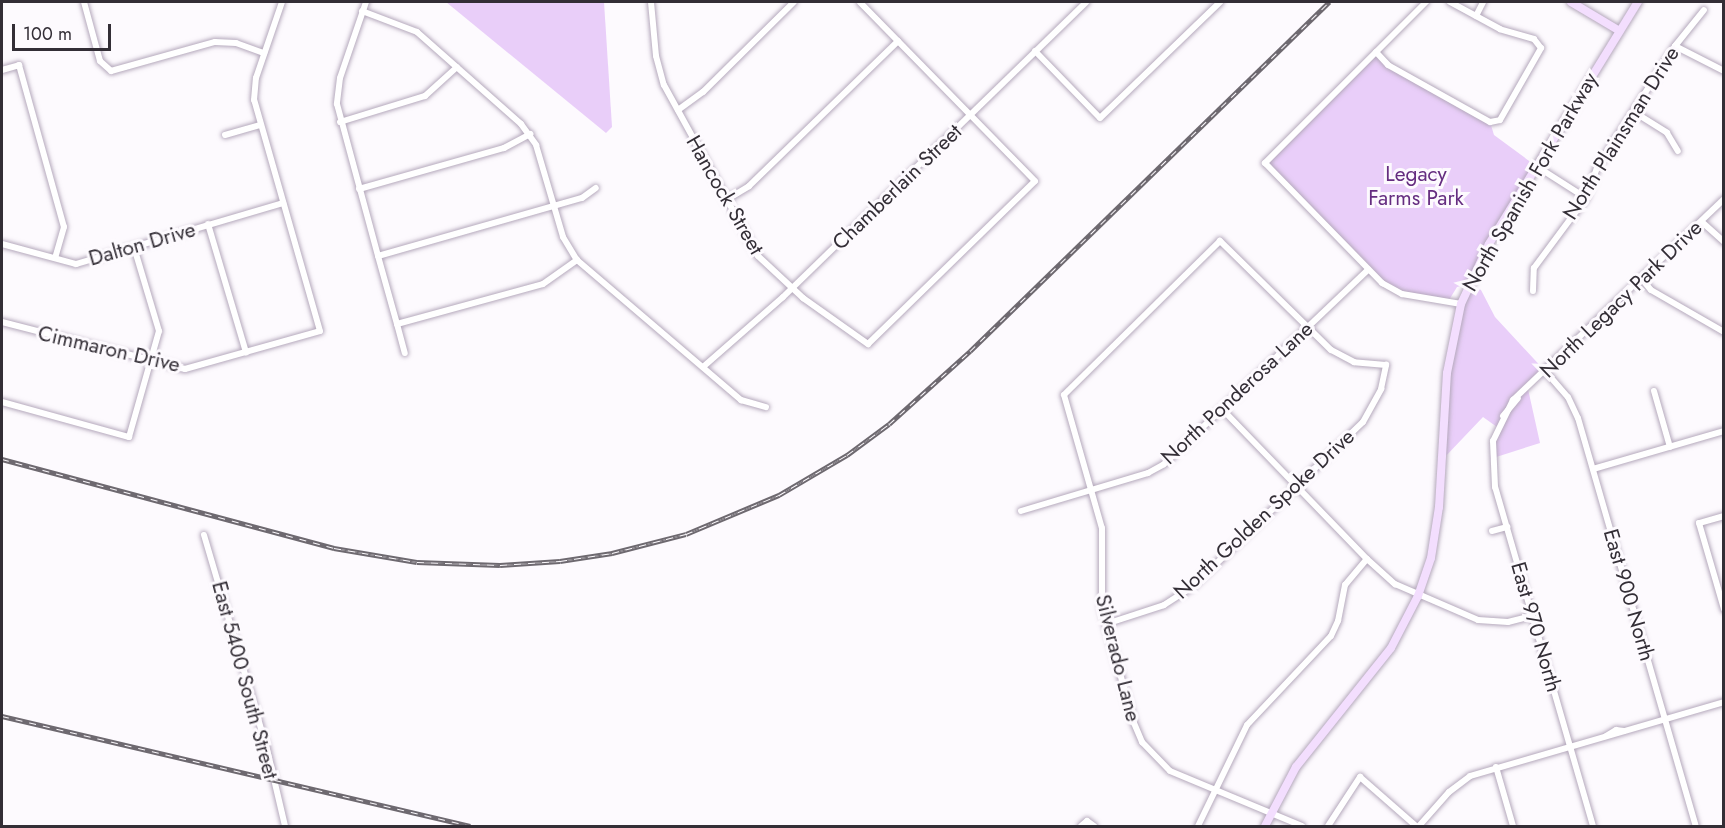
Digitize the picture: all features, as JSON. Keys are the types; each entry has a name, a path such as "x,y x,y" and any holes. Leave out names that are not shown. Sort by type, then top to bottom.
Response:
{"street":[{"path":"84,2 100,61 108,70 118,71 215,42 236,43 264,53"},
{"path":"282,2 264,53 254,92 260,125 283,203"},
{"path":"366,2 338,87 340,122 405,353"},
{"name":"Hancock Street","path":"651,2 659,68 678,110 758,256 792,288 868,344 1035,181 971,115"},
{"path":"678,110 703,93 794,2"},
{"path":"860,2 971,115"},
{"name":"Chamberlain Street","path":"703,366 792,288 1086,2"},
{"path":"1035,51 1100,118 1220,2"},
{"path":"1426,2 1265,163 1368,270 1392,290 1461,304"},
{"path":"1376,52 1396,69 1495,123 1541,48 1534,39 1476,16 1450,2"},
{"path":"1476,16 1483,2"},
{"path":"1571,2 1618,30"},
{"name":"North Spanish Fork Parkway","path":"1265,826 1296,767 1391,648 1418,596 1431,558 1439,507 1447,373 1461,304 1481,258 1618,30 1638,2"},
{"name":"North Plainsman Drive","path":"1533,291 1534,268 1586,198 1597,168 1675,46 1704,10"},
{"path":"363,11 410,28 457,67 530,134 563,237 577,260 745,403 766,407"},
{"path":"726,200 749,186 898,41"},
{"path":"1675,46 1724,71"},
{"path":"2,70 19,65 64,227 56,258"},
{"path":"340,122 420,98 440,86 457,67"},
{"path":"1634,112 1667,133 1678,151"},
{"path":"225,135 260,125"},
{"path":"359,189 504,148 530,134"},
{"path":"1536,166 1586,198"},
{"path":"378,256 582,198 596,188"},
{"name":"North Legacy Park Drive","path":"1497,426 1518,398 1724,199"},
{"name":"Dalton Drive","path":"2,244 76,264 283,203"},
{"name":"Cimmaron Drive","path":"2,322 184,369 320,331 283,203"},
{"path":"1702,222 1724,242"},
{"path":"208,224 246,352"},
{"name":"Silverado Lane","path":"1302,826 1170,771 1142,742 1106,624 1100,586 1102,528 1064,395 1220,241 1307,328"},
{"path":"2,402 129,437 159,331 134,247"},
{"path":"397,324 543,284 577,260"},
{"name":"North Ponderosa Lane","path":"1021,511 1092,490 1164,464 1368,270"},
{"path":"1642,279 1651,290 1724,332"},
{"name":"North Golden Spoke Drive","path":"1106,624 1152,610 1179,597 1296,487 1375,406 1386,365 1343,357 1307,328"},
{"name":"East 900 North","path":"1546,372 1575,407 1696,826"},
{"path":"1654,391 1670,447"},
{"path":"1223,410 1296,487 1389,579 1418,596 1478,620 1508,622 1532,616"},
{"name":"East 970 North","path":"1497,426 1492,475 1593,826"},
{"path":"1593,469 1723,433"},
{"path":"1724,516 1699,523 1724,609"},
{"path":"1492,531 1508,527"},
{"name":"East 5400 South Street","path":"204,535 266,745 285,826"},
{"path":"1198,826 1213,790 1247,725 1331,636 1338,621 1345,585 1367,559"},
{"path":"1328,826 1360,777 1417,826 1459,783 1496,767 1724,702"},
{"path":"1496,767 1513,826"},
{"path":"1081,826 1087,821 1094,826"}],"green space":[{"path":"446,2 604,2 612,127 606,133"},
{"name":"Legacy Farms Park","path":"1376,52 1388,65 1490,122 1494,135 1536,166 1469,284 1457,287 1449,300 1392,290 1266,168 1266,159"},
{"path":"1476,287 1481,290 1495,317 1546,372 1528,389 1540,443 1490,459 1497,427 1483,417 1443,459 1445,398 1461,304"}],"railway":[{"path":"2,459 334,548 417,562 500,565 560,561 612,553 686,534 779,495 847,455 889,424 970,351 1329,2"},
{"path":"2,716 470,826"}]}
